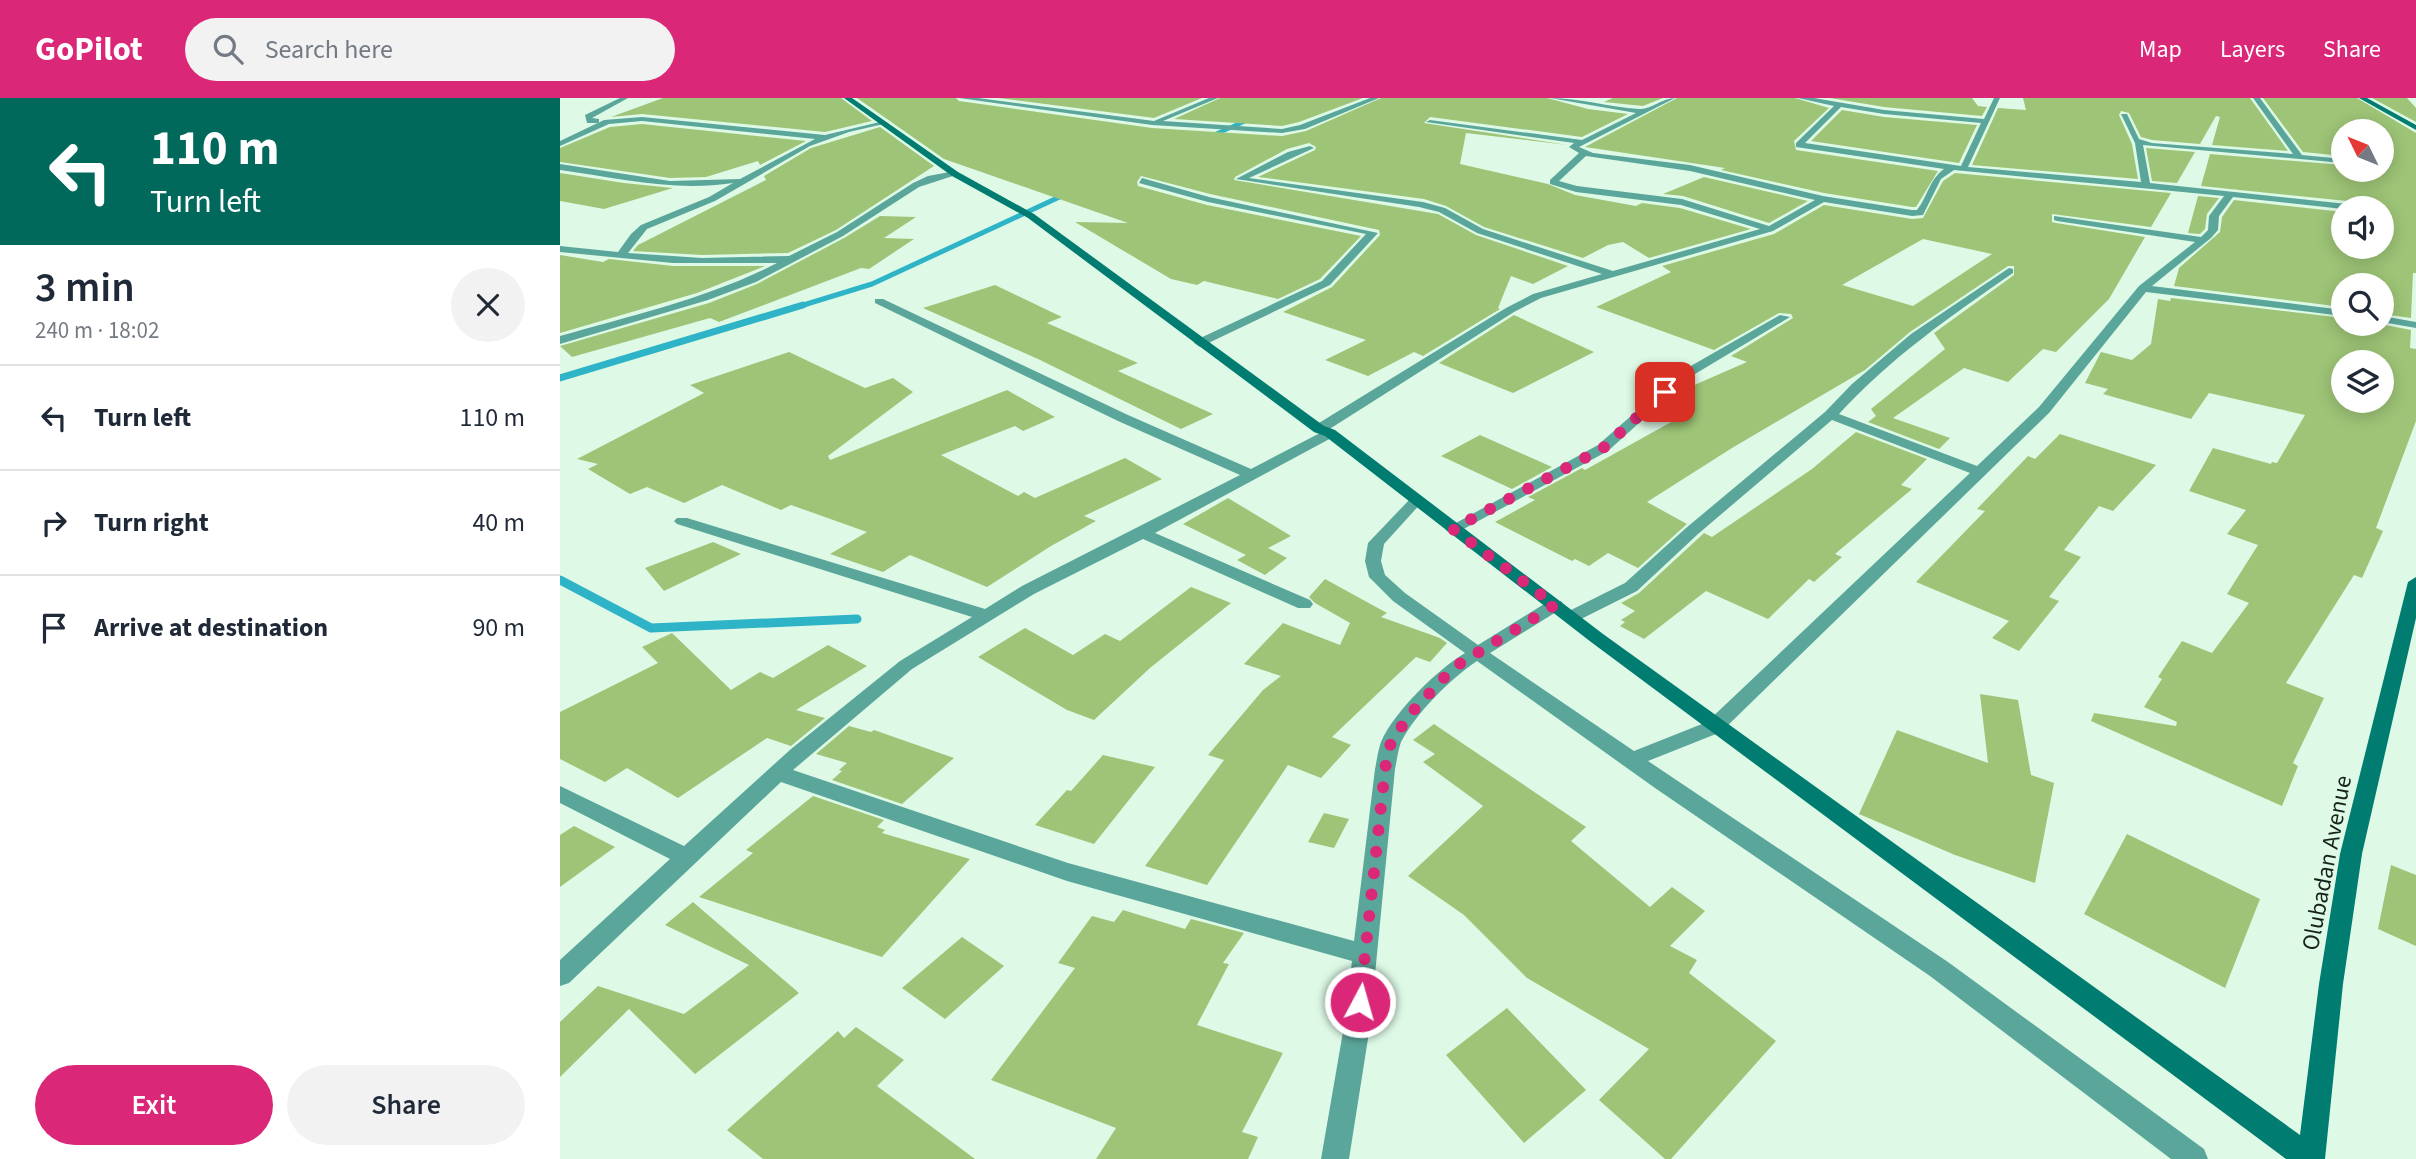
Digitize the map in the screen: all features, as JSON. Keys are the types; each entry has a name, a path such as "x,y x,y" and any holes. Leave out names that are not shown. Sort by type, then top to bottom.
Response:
{"street":[{"path":"625,98 588,117 590,121 663,119 823,137"},
{"path":"847,98 955,174 1016,207 1324,431 1714,727 1870,836 2310,1159"},
{"path":"962,98 1152,124 1290,130 1376,98"},
{"path":"1021,106 1043,98"},
{"path":"1152,124 1215,98"},
{"path":"1553,98 1643,111"},
{"path":"1672,98 1573,147 1584,153 1690,168 1823,199 1920,213 1934,182 1951,168"},
{"path":"1801,98 1838,106 1985,121"},
{"path":"1820,102 1831,98"},
{"path":"1963,170 1997,98"},
{"path":"2256,98 2299,157"},
{"path":"2362,98 2416,128"},
{"path":"1838,106 1798,145 1963,170 2146,185 2331,205"},
{"path":"2124,116 2139,143 2146,185"},
{"path":"560,144 607,122"},
{"path":"621,256 634,236 644,228 712,199 823,137 884,122"},
{"path":"1430,122 1583,142"},
{"path":"2139,143 2331,160"},
{"path":"1310,148 1240,178 1420,204 1442,210 1480,231 1612,274"},
{"path":"1584,153 1553,182 1576,189 1682,202 1770,229"},
{"path":"560,167 642,182 698,186 756,176"},
{"path":"560,340 704,298 752,280 797,258 916,185 931,178 955,174"},
{"path":"1142,181 1208,199 1373,233 1326,283 1200,343"},
{"path":"1634,761 1650,751 1714,727 2044,410 2143,288 2213,230 2214,216 2230,195"},
{"path":"560,975 778,773 906,665 985,615 1250,474 1324,431 1510,310 1537,296 1770,229 1823,199"},
{"path":"2057,218 2203,240"},
{"path":"560,249 621,256 716,260 797,258"},
{"path":"1335,1159 1357,1026 1385,769 1391,742 1411,713 1453,668 1478,652 1563,611 1631,587 1692,531 1830,415 1856,387 1915,335 2009,271"},
{"path":"2143,288 2331,312"},
{"path":"879,302 1123,418 1250,474"},
{"path":"1453,529 1603,448 1686,374 1784,317"},
{"path":"2394,321 2416,325"},
{"path":"1830,415 1980,472"},
{"path":"1416,501 1376,543 1373,561 1377,577 1399,597 1662,783 1939,969 2194,1159"},
{"path":"682,521 985,615"},
{"path":"1143,533 1304,604"},
{"name":"Olubadan Avenue","path":"2310,1159 2330,984 2351,854 2416,582"},
{"path":"778,773 1067,872 1365,954"},
{"path":"560,794 686,857"}],"building":[{"path":"663,98 841,98 872,121 825,132 642,114 611,117"},
{"path":"857,98 956,98 959,101 1152,128 1282,136 1306,131 1381,98 1547,98 1588,109 1628,114 1582,137 1430,117 1424,123 1568,145 1466,133 1460,164 1548,184 1575,195 1636,206 1642,203 1680,208 1751,229 1649,258 1623,242 1608,245 1583,258 1484,227 1446,206 1424,199 1258,177 1315,150 1316,147 1309,143 1287,149 1234,180 1438,214 1476,235 1568,266 1533,284 1511,276 1498,308 1500,309 1423,356 1414,352 1368,376 1325,360 1366,340 1283,312 1332,287 1380,235 1379,230 1210,194 1141,176 1137,182 1138,186 1207,205 1361,236 1320,279 1278,299 1204,281 1197,285 1171,279 1075,222 1128,223 944,159"},
{"path":"998,98 1202,98 1154,118"},
{"path":"1220,98 1363,98 1282,126 1174,119"},
{"path":"1613,98 1663,98 1643,106 1604,102"},
{"path":"1677,98 1795,98 1829,108 1794,141 1796,150 1938,171 1916,207 1912,207 1824,193 1721,170 1725,168 1585,147"},
{"path":"1830,98 1972,98 1978,106 1987,107 1982,116 1884,107"},
{"path":"2023,98 2250,98 2288,151 2212,145 2220,117 2216,116 2200,144 2152,140 2141,137 2129,113 2121,111 2119,115 2132,144 2138,179 1972,165 1998,108 2026,110"},
{"path":"2263,98 2357,98 2392,119 2331,119 2331,155 2303,152"},
{"path":"2372,98 2407,98 2416,108 2416,122"},
{"path":"1842,110 1884,117 1977,125 1959,163 1811,141"},
{"path":"2394,120 2416,133 2416,273 2413,273 2411,318 2394,316 2394,273 2331,273 2331,306 2174,286 2179,268 2220,232 2222,217 2234,200 2331,211 2331,259 2394,259 2394,196 2331,196 2331,199 2201,186 2210,154 2331,164 2331,182 2394,182"},
{"path":"642,124 806,141 760,165 758,161 706,177 670,178 560,162 560,148 610,127"},
{"path":"880,127 934,166 836,230 788,253 702,255 633,251 638,245 766,180 764,176 811,148"},
{"path":"2146,148 2195,152 2177,183 2152,181"},
{"path":"560,173 673,188 604,209 560,201"},
{"path":"1955,173 2171,193 2151,227 2052,214 2052,222 2056,223 2145,237 2109,299 2056,352 2043,349 2008,382 1964,368 1893,418 1950,438 1939,449 1868,422 1876,416 1871,409 1945,349 1934,333 2014,275 2014,266 2008,266 1910,332 1865,370 1732,448 1647,502 1687,524 1638,568 1608,553 1589,566 1575,559 1572,561 1495,522 1535,500 1528,497 1582,468 1585,470 1691,411 1668,400 1676,393 1747,362 1731,356 1793,318 1791,314 1779,313 1714,350 1596,307 1671,272 1662,266 1774,234 1824,205 1912,219 1923,218 1943,181","holes":["1923,239 1992,254 1913,306 1842,285"]},
{"path":"1704,177 1808,201 1769,223 1683,196 1663,194"},
{"path":"2198,196 2219,198 2207,214 2205,229 2200,234 2188,233"},
{"path":"880,216 916,217 884,238 914,239 869,269 861,268 719,322 710,318 572,357 560,346 709,303 757,284"},
{"path":"560,255 603,262 609,259 673,266 765,266 697,293 560,333"},
{"path":"995,285 1062,317 1047,323 1138,363 1118,371 1213,414 1181,429 1038,359 923,308"},
{"path":"2171,298 2331,317 2331,336 2394,336 2394,327 2411,330 2410,348 2416,349 2416,421 2376,528 2383,531 2362,578 2354,575 2286,683 2324,698 2293,763 2298,766 2282,806 2091,721 2094,713 2176,726 2177,722 2144,707 2162,679 2158,677 2182,641 2212,653 2249,603 2227,594 2258,545 2227,534 2246,510 2189,491 2213,448 2271,464 2277,463 2305,415 2209,393 2191,419 2103,394 2108,389 2085,383 2101,352 2132,360 2151,344 2158,299 2170,301"},
{"path":"1514,315 1594,352 1513,393 1439,363"},
{"path":"789,352 865,388 893,378 913,392 828,456 830,460 1007,390 1055,417 1023,431 1015,426 941,455 1018,496 1024,492 1035,498 1125,458 1162,479 1084,516 1096,521 987,587 910,555 883,572 830,554 867,532 791,505 781,510 722,485 684,503 647,487 630,494 588,469 598,464 577,459 704,393 690,385"},
{"path":"1856,432 1927,459 1901,485 1912,489 1835,554 1842,557 1814,582 1809,579 1768,619 1706,591 1644,639 1620,626 1625,622 1621,620 1635,611 1621,603 1639,593 1704,533 1712,537 1812,469"},
{"path":"2060,434 2156,465 2113,511 2099,506 2064,550 2081,557 2049,597 2059,601 2019,651 1992,638 2009,621 1916,582 1985,511 1977,509 2028,456 2035,459"},
{"path":"1480,435 1552,467 1512,489 1441,456"},
{"path":"1228,498 1291,536 1268,548 1287,558 1265,575 1237,560 1246,555 1183,524"},
{"path":"713,542 741,554 664,591 645,568"},
{"path":"1325,579 1387,613 1381,617 1447,643 1430,662 1416,657 1332,737 1351,745 1321,778 1288,765 1207,885 1145,866 1224,760 1208,755 1263,690 1281,676 1244,664 1283,623 1340,645 1350,623 1309,597"},
{"path":"1191,587 1231,603 1150,668 1094,720 1067,710 978,657 1025,628 1073,655 1105,634 1120,641"},
{"path":"672,633 731,690 760,672 773,678 828,645 867,666 796,710 825,718 791,746 767,738 678,798 627,768 605,782 560,759 560,712 658,663 642,647"},
{"path":"1980,694 2018,700 2031,775 2054,783 2035,883 1955,855 1859,814 1897,730 1988,763"},
{"path":"1434,724 1586,827 1571,841 1650,907 1672,887 1705,911 1670,946 1697,960 1689,973 1776,1041 1671,1159 1665,1159 1599,1100 1649,1049 1527,978 1464,915 1408,876 1483,806 1423,762 1435,754 1413,740"},
{"path":"849,726 871,732 874,730 954,758 902,804 832,780 847,763 816,754"},
{"path":"1103,755 1155,767 1094,844 1035,825 1067,790 1071,791"},
{"path":"813,796 884,820 877,827 885,830 882,833 970,859 882,957 699,897 753,853 746,850"},
{"path":"1324,813 1349,819 1334,848 1308,842"},
{"path":"574,826 615,847 560,887 560,835"},
{"path":"2127,834 2260,899 2225,988 2084,914"},
{"path":"2391,865 2416,875 2416,946 2378,929"},
{"path":"693,902 799,993 695,1074 629,1009 560,1077 560,1022 598,986 684,1014 749,965 665,925"},
{"path":"1123,910 1185,929 1191,919 1244,933 1223,963 1229,964 1197,1025 1283,1053 1242,1132 1258,1137 1248,1159 1096,1159 1116,1128 991,1080 1075,968 1058,963 1092,916 1114,922"},
{"path":"962,937 1004,966 945,1019 902,988"},
{"path":"1507,1008 1586,1090 1524,1143 1446,1055"},
{"path":"856,1027 904,1060 877,1086 975,1159 763,1159 727,1130 838,1031 844,1038"}],"waterway":[{"path":"1209,137 1250,119"},
{"path":"797,307 872,284 1068,193"},
{"path":"560,378 803,305"},
{"path":"560,580 651,628 857,619"}],"route":[{"path":"1360,1002 1385,769 1391,742 1411,713 1453,668 1555,605 1453,529 1603,448 1665,392"}]}
